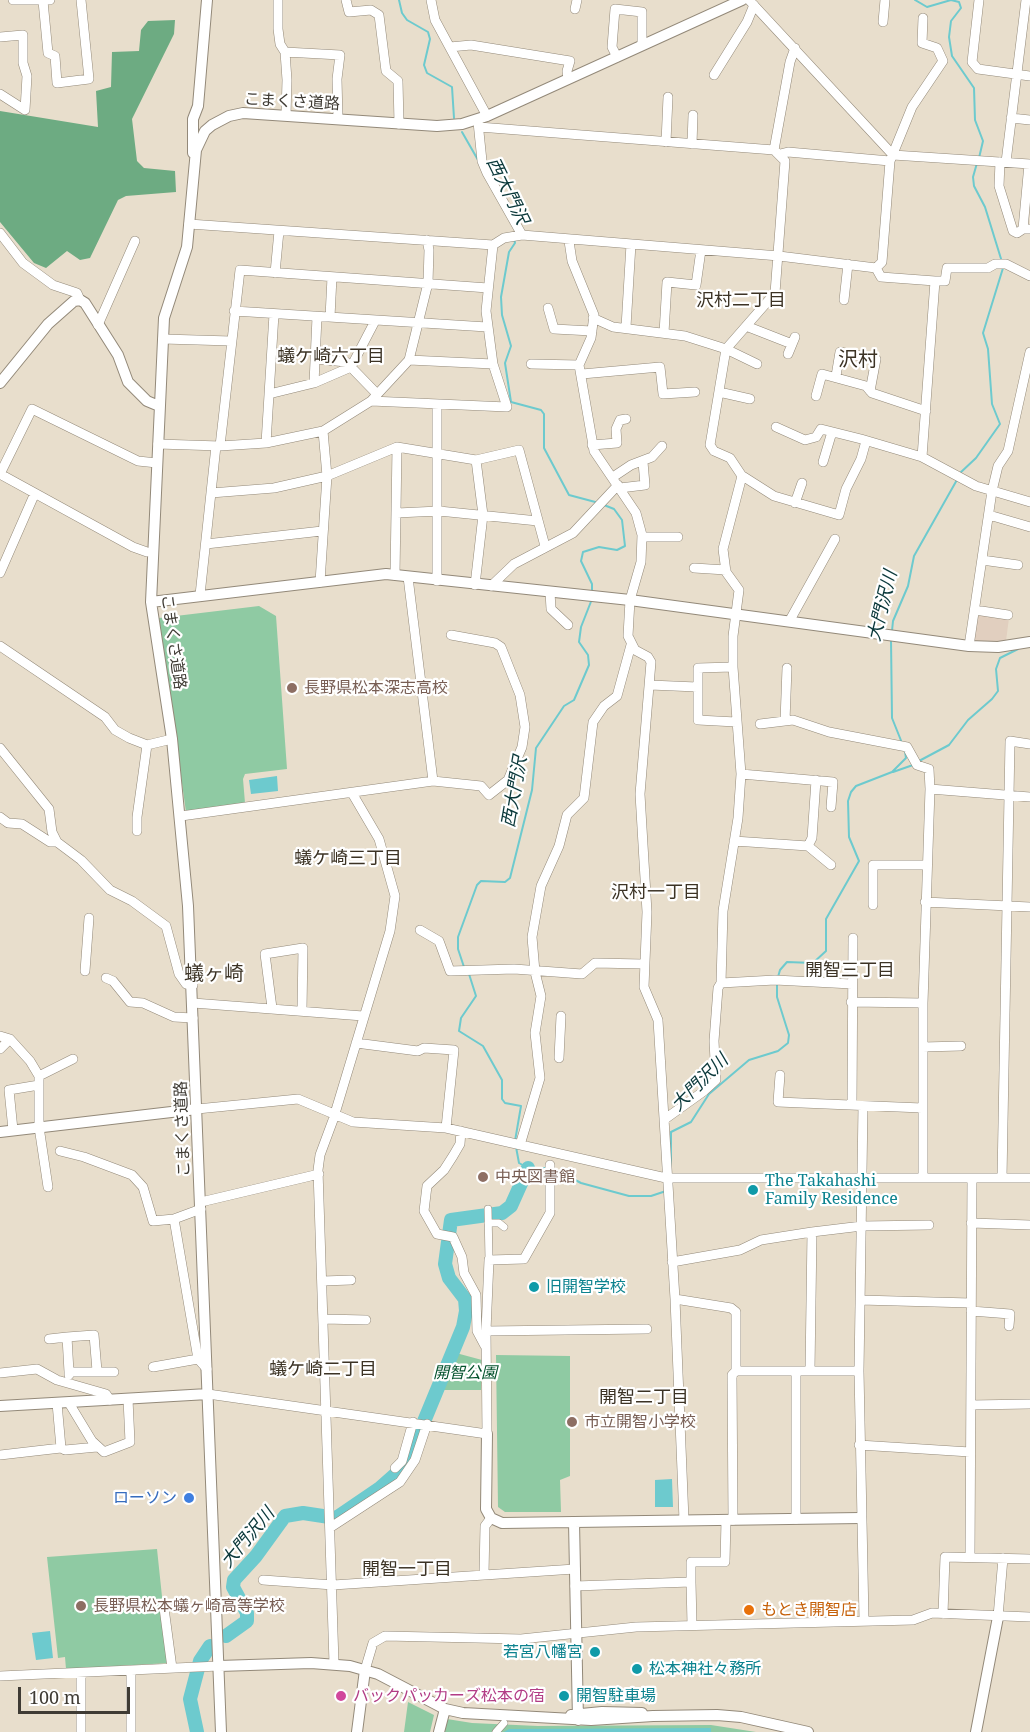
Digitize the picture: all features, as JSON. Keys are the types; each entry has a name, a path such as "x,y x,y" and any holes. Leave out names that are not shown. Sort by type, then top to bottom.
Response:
{"street":[{"path":"13,0 46,1 48,53 55,56 57,83 88,79 81,0"},
{"path":"195,156 191,148 193,119 198,106 207,0"},
{"path":"278,0 279,36 285,52 286,115"},
{"path":"346,0 349,12 371,10 380,15 386,70 398,81 399,124"},
{"path":"431,0 435,20 450,47 481,121 482,161 522,235"},
{"name":"こまくさ道路","path":"221,1732 193,985 181,816 172,738 151,602 163,339 168,298 187,248 198,143 212,125 236,113 451,126 481,121 742,0"},
{"path":"882,22 885,0"},
{"path":"979,0 972,62 978,69 1030,76"},
{"path":"481,121 788,153 1003,162 1030,164 1027,229 1017,233 1013,231 999,186 1003,162 1011,118 1016,75 1025,37 1026,0"},
{"path":"751,3 795,48 892,158"},
{"path":"714,75 747,22 751,3"},
{"path":"616,57 612,47 615,9 642,12 642,45"},
{"path":"876,268 882,262 892,158 912,107 943,61 937,48 922,43 923,18"},
{"path":"0,37 23,35 23,63 27,76 26,110 0,94"},
{"path":"450,47 471,45 570,62 567,71 568,79"},
{"path":"777,152 790,62 795,48"},
{"path":"285,52 340,55 337,79 338,119"},
{"path":"666,142 668,97"},
{"path":"198,106 212,125"},
{"path":"692,144 693,115"},
{"path":"1011,118 1030,120"},
{"path":"777,152 786,161 775,293 726,349 710,445 714,451 730,458 741,475 774,496 839,515 846,489 861,459 866,441"},
{"path":"189,224 493,245 504,238 522,235 569,241 779,256 876,268"},
{"path":"275,273 279,231"},
{"path":"0,233 23,263 53,285 77,293 118,355 128,382 147,402 159,406"},
{"path":"158,444 218,446 266,442 323,431 374,398 409,360 428,284 429,250 426,240"},
{"path":"98,325 135,241"},
{"path":"569,241 572,261 587,295 593,318 592,331 581,370 592,445 641,523 641,562 630,600 628,636 631,645 651,662 640,794 647,912 643,964 645,995 658,1020 670,1178 667,1191 675,1299 684,1520"},
{"path":"626,327 631,244"},
{"path":"316,359 346,362 374,398 437,404 507,406 493,364 487,327 488,288 493,245"},
{"path":"664,333 668,282 696,285 701,250"},
{"path":"844,300 848,264"},
{"path":"876,268 881,277 945,281 947,268 988,268 1002,264 1030,276"},
{"path":"200,595 240,270 488,288"},
{"path":"330,317 332,277"},
{"path":"922,457 935,281"},
{"path":"0,383 48,324 74,301 80,300"},
{"path":"548,308 554,329 592,331"},
{"path":"234,311 487,327"},
{"path":"266,442 274,314"},
{"path":"314,383 317,317"},
{"path":"593,318 613,327 685,336 726,349 758,364"},
{"path":"269,394 314,383 351,367 375,321"},
{"path":"746,326 791,345"},
{"path":"163,339 231,341"},
{"path":"836,376 840,352 876,359 870,391"},
{"path":"969,646 992,491 998,466 1008,451 1030,352"},
{"path":"409,360 493,364"},
{"path":"531,364 581,370 660,367 663,394 695,392"},
{"path":"816,396 822,374 866,386 870,391 926,411"},
{"path":"719,392 750,399"},
{"path":"437,404 439,511 435,550 437,581"},
{"path":"147,552 132,548 0,474 32,409 138,461 157,463"},
{"path":"592,445 617,443 616,429 620,420 626,419"},
{"path":"776,427 805,440 816,437 821,429 922,457 976,486 1030,502"},
{"path":"320,582 327,476 323,431"},
{"path":"823,462 832,432"},
{"path":"492,586 514,564 573,533 602,504 631,465 652,457 662,446"},
{"path":"211,493 274,488 327,476 397,447 476,460 519,450 545,546"},
{"path":"395,575 397,447"},
{"path":"475,585 483,515 476,460"},
{"path":"617,484 645,485 643,462"},
{"path":"665,1119 716,1080 714,1041 718,988 721,983 723,912 741,774 733,668 736,614 740,590 726,570 723,549 741,475"},
{"path":"795,503 802,483"},
{"path":"0,573 35,493"},
{"path":"397,513 439,511 538,521"},
{"path":"989,515 1030,527"},
{"path":"206,544 322,531"},
{"path":"642,537 678,537"},
{"path":"790,620 835,539"},
{"path":"982,560 1018,565"},
{"path":"694,568 726,570"},
{"path":"151,602 395,575 630,600 969,646 998,647 1030,642"},
{"path":"408,577 433,781"},
{"path":"550,592 551,609 568,626"},
{"path":"975,610 1008,615"},
{"path":"181,816 433,781 481,786 489,795 508,780 522,747 525,727 520,696 501,647 495,643 451,635"},
{"path":"517,1144 540,1078 535,1033 541,996 535,972 532,937 541,886 559,846 567,815 584,798 593,722 604,706 617,696 631,645"},
{"path":"0,646 105,717 115,730 147,745 172,738"},
{"path":"733,668 698,668 698,720 736,722"},
{"path":"785,721 787,668"},
{"path":"650,685 697,687"},
{"path":"760,723 793,720 829,732 903,747 917,765 929,769 923,1003 923,1178"},
{"path":"1002,1178 1005,905 1010,741 1030,744"},
{"path":"137,831 147,745"},
{"path":"0,748 50,809 52,832 57,842 81,860 110,890 132,901 166,926 179,974 186,984 193,985"},
{"path":"741,774 833,782 831,807"},
{"path":"808,846 812,838 816,780"},
{"path":"930,789 1030,797"},
{"path":"334,1663 320,1155 390,931 395,896 379,839 352,793"},
{"path":"0,817 8,823 22,824 50,842 57,842"},
{"path":"734,841 808,846 831,865"},
{"path":"873,904 873,865 926,865"},
{"path":"925,902 1030,907"},
{"path":"85,971 89,918"},
{"path":"420,930 439,941 450,971 514,969 582,974 596,963 643,964"},
{"path":"852,1105 853,938"},
{"path":"272,1008 265,954 303,948 302,1010"},
{"path":"106,978 113,981 130,1002 143,1003 174,1017 193,1018"},
{"path":"721,983 778,981 852,984"},
{"path":"851,1002 923,1003"},
{"path":"193,1003 363,1016"},
{"path":"559,1058 561,1016"},
{"path":"0,1036 10,1040 30,1061 39,1080 39,1127 48,1187"},
{"path":"0,1049 10,1040"},
{"path":"356,1043 418,1051 424,1048 454,1050 446,1128"},
{"path":"923,1047 961,1046"},
{"path":"13,1130 9,1090 39,1080 73,1059"},
{"path":"780,1075 778,1102 922,1108"},
{"path":"0,1132 298,1099 334,1112 353,1122 446,1128 670,1178 1030,1178"},
{"path":"863,1106 859,1445 864,1620"},
{"path":"461,1131 460,1144 453,1156 444,1170 427,1186 424,1211 436,1234 448,1237 462,1257 464,1273 476,1294 477,1331 485,1346"},
{"path":"60,1151 84,1157 132,1175 143,1187 153,1221 174,1219 201,1206 319,1174"},
{"path":"489,1260 524,1259 550,1213 550,1167"},
{"path":"970,1557 972,1178"},
{"path":"488,1209 489,1260 485,1346 486,1509 491,1518 502,1523 861,1518"},
{"path":"174,1219 198,1359 207,1369"},
{"path":"488,1223 504,1227"},
{"path":"971,1223 1030,1225"},
{"path":"672,1262 740,1250 761,1240 812,1232 862,1226 929,1225"},
{"path":"810,1370 812,1232"},
{"path":"323,1281 351,1280"},
{"path":"675,1299 731,1308 736,1312 736,1371 732,1375 729,1520 725,1562 691,1562 692,1625"},
{"path":"860,1299 971,1307 1011,1314 1009,1326"},
{"path":"324,1319 366,1320"},
{"path":"486,1331 647,1329"},
{"path":"49,1339 94,1335 97,1371"},
{"path":"67,1337 68,1383"},
{"path":"153,1367 198,1359"},
{"path":"0,1373 37,1370 68,1383 106,1394 110,1400"},
{"path":"736,1371 859,1371"},
{"path":"796,1371 796,1520"},
{"path":"69,1372 114,1372"},
{"path":"0,1406 208,1394 487,1434"},
{"path":"69,1403 97,1447 104,1452 130,1442 128,1399"},
{"path":"57,1403 61,1448"},
{"path":"971,1405 1030,1404"},
{"path":"395,1468 402,1461 420,1423"},
{"path":"331,1521 400,1482 410,1472 420,1423"},
{"path":"859,1445 970,1452"},
{"path":"0,1455 61,1448 65,1450 97,1447"},
{"path":"484,1574 485,1526 491,1518"},
{"path":"574,1522 578,1717"},
{"path":"943,1614 945,1557 1030,1559"},
{"path":"976,1732 998,1617 1003,1558"},
{"path":"263,1580 333,1585 575,1569"},
{"path":"575,1586 691,1582"},
{"path":"164,1608 172,1668"},
{"path":"357,1732 365,1670 373,1644 384,1636 521,1639 616,1629 692,1625 913,1620 932,1613 1030,1617"},
{"path":"0,1676 334,1663 365,1670 445,1709 485,1714 562,1717 730,1716 808,1732"},
{"path":"131,1671 131,1732"},
{"path":"81,1673 81,1732"},
{"path":"439,1732 445,1709"},
{"path":"496,1732 504,1723"}],"shaded area":[{"path":"976,612 1009,618 1006,641 975,643 972,637"}],"green space":[{"path":"175,20 174,34 132,119 137,161 144,168 175,171 176,192 126,196 118,200 90,258 80,260 67,251 46,268 34,263 0,222 0,111 98,127 96,91 111,87 112,52 139,51 141,30 148,21"},
{"path":"259,606 276,616 287,769 245,774 243,779 245,803 186,812 159,618"},
{"name":"開智公園","path":"456,1353 482,1360 481,1390 440,1390"},
{"path":"496,1355 570,1356 570,1476 560,1480 561,1512 505,1512 498,1507"},
{"path":"157,1549 169,1663 66,1669 65,1657 58,1658 47,1557"},
{"path":"408,1702 434,1715 430,1732 404,1732"},
{"path":"447,1719 472,1723 538,1726 711,1725 756,1732 444,1732"}],"water":[{"path":"277,776 278,791 251,794 249,780"},
{"path":"672,1479 673,1507 655,1507 655,1480"},
{"path":"50,1631 53,1658 36,1660 32,1633"},
{"path":"711,1728 711,1732 504,1732 509,1729"}],"waterway":[{"name":"西大門沢","path":"399,0 402,13 407,20 428,32 430,39 424,65 427,73 452,87 454,118"},
{"name":"大門沢川","path":"915,0 927,7 951,0 959,2 961,8 951,21 949,37 952,56 974,88 975,120 983,141 979,158"},
{"name":"西大門沢","path":"462,132 478,160"},
{"name":"大門沢川","path":"977,163 973,177 974,186 985,207 1002,262"},
{"name":"西大門沢","path":"514,238 515,243 509,252 501,297 502,315 511,346 505,363 511,402 541,410 544,414 544,448 569,495 599,503"},
{"name":"大門沢川","path":"960,473 976,458 1000,424 992,404 988,349 983,333 1003,268"},
{"name":"大門沢川","path":"892,631 893,621 908,586 914,556 958,478"},
{"name":"西大門沢","path":"592,593 592,584 581,561 583,552 599,547 617,550 625,546 622,520 614,509 604,505"},
{"name":"西大門沢","path":"464,967 458,949 458,937 477,885 481,881 505,882 510,878 532,790 536,748 564,706 574,700 589,665 588,655 579,642 581,627 592,599"},
{"name":"大門沢川","path":"891,640 892,718 902,743"},
{"path":"919,761 949,745 968,720 992,699 998,691 996,669 1000,658 1018,649"},
{"name":"大門沢川","path":"778,977 780,970 787,962 813,963 826,951 826,919 859,861 849,837 848,801 851,792 856,786 892,772 906,758 905,751"},
{"path":"893,772 913,765"},
{"name":"西大門沢","path":"469,974 476,996 461,1018 459,1031 483,1046 502,1080 502,1099 505,1103 521,1106 515,1141"},
{"name":"大門沢川","path":"671,1168 671,1132 691,1122 709,1094 749,1060 778,1051 788,1043 789,1035 777,997 777,983"},
{"name":"西大門沢","path":"516,1147 519,1163 528,1168 546,1168"},
{"name":"大門沢川","path":"226,1636 247,1621 247,1613 233,1587 234,1580 256,1556 285,1516 303,1513 336,1518 380,1488 406,1465 463,1327 466,1311 465,1299 449,1278 445,1264 451,1220 502,1213 511,1206 528,1168"},
{"name":"大門沢川","path":"552,1168 581,1183 629,1196 651,1196 666,1191"},
{"name":"大門沢川","path":"197,1732 190,1699 200,1661 210,1646"}],"place":[{"name":"長野県松本深志高校","path":"292,688"},
{"name":"中央図書館","path":"483,1177"},
{"name":"The Takahashi Family Residence","path":"753,1190"},
{"name":"旧開智学校","path":"534,1287"},
{"name":"市立開智小学校","path":"572,1422"},
{"name":"ローソン","path":"189,1498"},
{"name":"長野県松本蟻ヶ崎高等学校","path":"81,1606"},
{"name":"もとき開智店","path":"749,1610"},
{"name":"若宮八幡宮","path":"595,1652"},
{"name":"松本神社々務所","path":"637,1669"},
{"name":"バックパッカーズ松本の宿","path":"341,1696"},
{"name":"開智駐車場","path":"564,1696"}],"district":[{"name":"沢村二丁目","path":"741,301"},
{"name":"蟻ケ崎六丁目","path":"331,357"},
{"name":"沢村","path":"858,360"},
{"name":"蟻ケ崎三丁目","path":"348,859"},
{"name":"沢村一丁目","path":"656,893"},
{"name":"開智三丁目","path":"850,971"},
{"name":"蟻ヶ崎","path":"214,974"},
{"name":"蟻ケ崎二丁目","path":"323,1370"},
{"name":"開智二丁目","path":"644,1398"},
{"name":"開智一丁目","path":"407,1570"}]}
